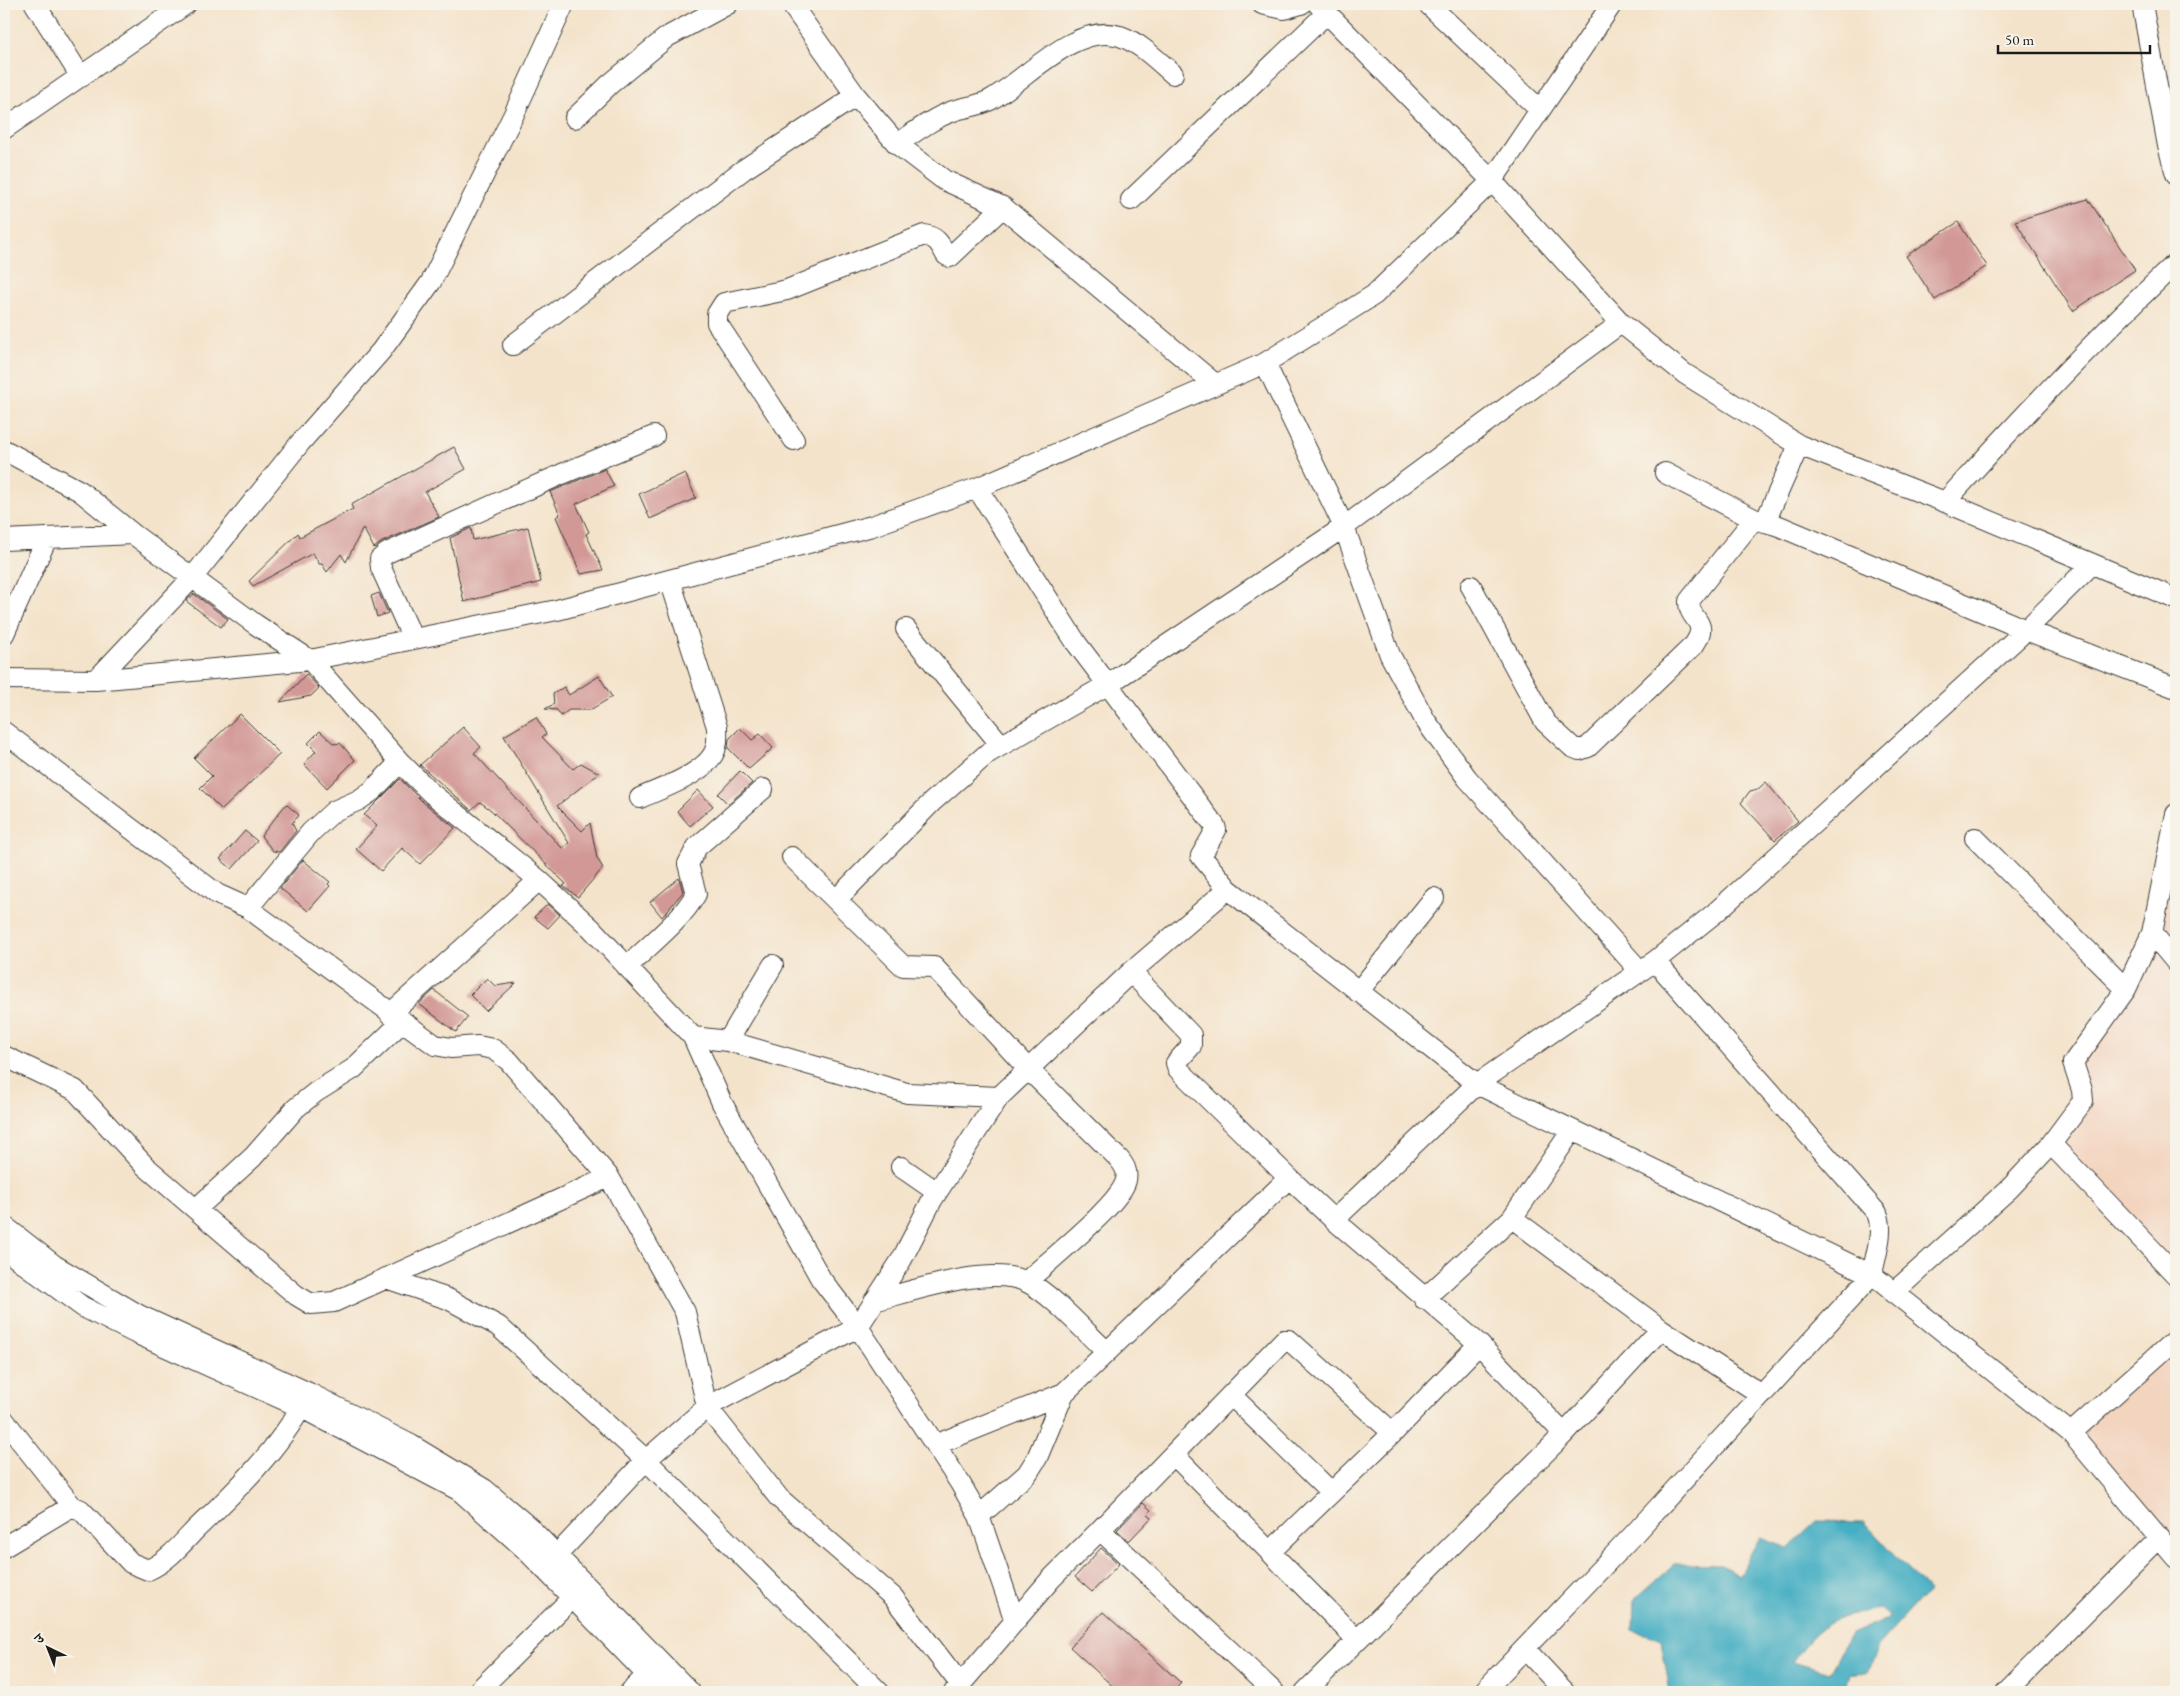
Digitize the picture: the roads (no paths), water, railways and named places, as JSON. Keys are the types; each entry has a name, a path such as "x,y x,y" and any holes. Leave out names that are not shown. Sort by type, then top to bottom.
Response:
{"street":[{"path":"35,4 82,77"},
{"path":"4,129 186,4"},
{"path":"96,680 194,577 300,443 381,351 431,282 514,114 564,4"},
{"path":"575,118 610,84 667,37 728,4"},
{"path":"792,4 856,96 897,144 944,180 1003,207 1214,384"},
{"path":"1262,4 1284,9 1301,4"},
{"path":"1428,4 1539,108"},
{"path":"4,679 96,680 310,660 557,610 872,526 977,488 1265,362 1374,295 1492,181 1539,108 1612,4"},
{"path":"2142,4 2168,146 2176,174"},
{"path":"1131,200 1323,8 1492,181 1621,322 1685,374 1798,445 1945,502 2176,599"},
{"path":"897,144 925,125 952,111 988,101 1067,44 1094,36 1119,36 1139,46 1173,74"},
{"path":"513,345 743,170 856,96"},
{"path":"794,440 717,323 717,314 724,303 787,290 924,235 932,236 939,242 946,255 950,257 1003,207"},
{"path":"1945,502 2095,342 2176,263"},
{"path":"836,900 932,802 988,753 1107,685 1344,527 1621,322"},
{"path":"1265,362 1344,527 1390,655 1425,720 1467,778 1647,966 1877,1212 1880,1219 1872,1275 1483,1692"},
{"path":"413,639 381,568 380,559 387,553 654,436"},
{"path":"1471,586 1545,722 1572,747 1579,750 1588,747 1694,645 1701,635 1701,626 1689,606 1689,601 1759,521 1798,445"},
{"path":"4,450 80,491 133,534 194,577 255,624 310,660 400,762 431,794 539,880 591,928 693,1037 722,1103 821,1279 858,1327 979,1516 1016,1621"},
{"path":"1665,474 1759,521 1788,530 2026,630 2176,688"},
{"path":"977,488 1077,644 1215,826 1216,830 1201,856 1228,889 1477,1084 1571,1132 1872,1275 2071,1434 2176,1558"},
{"path":"4,540 133,534"},
{"path":"4,634 47,538"},
{"path":"1334,1220 1477,1084 1647,966 1714,912 2026,630 2092,564"},
{"path":"640,798 698,771 708,762 716,748 717,727 670,580"},
{"path":"906,629 1001,746"},
{"path":"4,732 217,894 248,908 435,1045 451,1048 478,1046 494,1049 509,1061 609,1177 684,1312 707,1407 779,1498 893,1597 958,1689 1050,1580 1174,1455 1284,1340 1289,1340 1393,1433"},
{"path":"248,908 311,832 334,811 359,800 372,791 400,762"},
{"path":"627,966 685,911 693,900 696,894 688,864 696,847 763,789"},
{"path":"1893,1293 2010,1188 2051,1144 2082,1101 2082,1090 2073,1063 2126,989 2152,933 2176,814"},
{"path":"1975,838 2126,989"},
{"path":"792,857 903,966 934,966 1029,1070 1119,1159 1127,1170 1126,1180 1113,1201 1026,1282"},
{"path":"196,1209 253,1157 296,1108 316,1092 353,1069 396,1018 539,880"},
{"path":"551,1562 646,1460 707,1407 858,1327 902,1259 937,1192 1000,1098 1131,972 1228,889"},
{"path":"1358,992 1434,898"},
{"path":"2152,933 2176,962"},
{"path":"728,1041 773,965"},
{"path":"1131,972 1191,1035 1191,1046 1176,1062 1178,1069 1334,1220 1424,1299 1479,1344 1564,1434"},
{"path":"693,1037 728,1041 907,1093 1000,1098"},
{"path":"4,1056 75,1090 145,1166 296,1296 311,1304 334,1302 609,1177"},
{"path":"1424,1299 1512,1218 1571,1132"},
{"path":"2051,1144 2176,1275"},
{"path":"901,1167 937,1192"},
{"path":"935,1445 1064,1394 1289,1178"},
{"path":"1512,1218 1661,1329 1762,1395"},
{"path":"4,1226 54,1265 139,1315 306,1400"},
{"path":"4,1249 83,1307 135,1333 306,1400 411,1444 484,1489 530,1528 551,1562 579,1591 690,1692"},
{"path":"874,1301 954,1280 990,1275 1026,1282 1056,1304 1107,1352"},
{"path":"386,1278 448,1298 498,1326 646,1460 879,1692"},
{"path":"1305,1692 1564,1434 1661,1329"},
{"path":"2071,1434 2176,1339"},
{"path":"1270,1552 1393,1433 1479,1344"},
{"path":"979,1516 1026,1474 1037,1458 1064,1394"},
{"path":"1231,1395 1331,1492"},
{"path":"4,1420 72,1506 82,1510 131,1563 148,1570 160,1565 214,1512 280,1440 306,1400"},
{"path":"1174,1455 1357,1640"},
{"path":"4,1547 72,1506"},
{"path":"1100,1530 1274,1692"},
{"path":"2006,1692 2160,1537"},
{"path":"579,1591 647,1675 664,1692"},
{"path":"485,1690 579,1591"},
{"path":"1525,1649 1565,1692"},
{"path":"630,1692 647,1675"}],"water":[{"path":"1817,1521 1864,1522 1928,1591 1878,1646 1868,1674 1849,1673 1844,1692 1674,1692 1669,1687 1661,1639 1633,1629 1634,1600 1674,1564 1721,1565 1739,1575 1760,1538 1788,1548","holes":["1880,1608 1889,1618 1850,1635 1830,1673 1793,1662 1811,1639 1829,1624 1852,1615"]}]}
